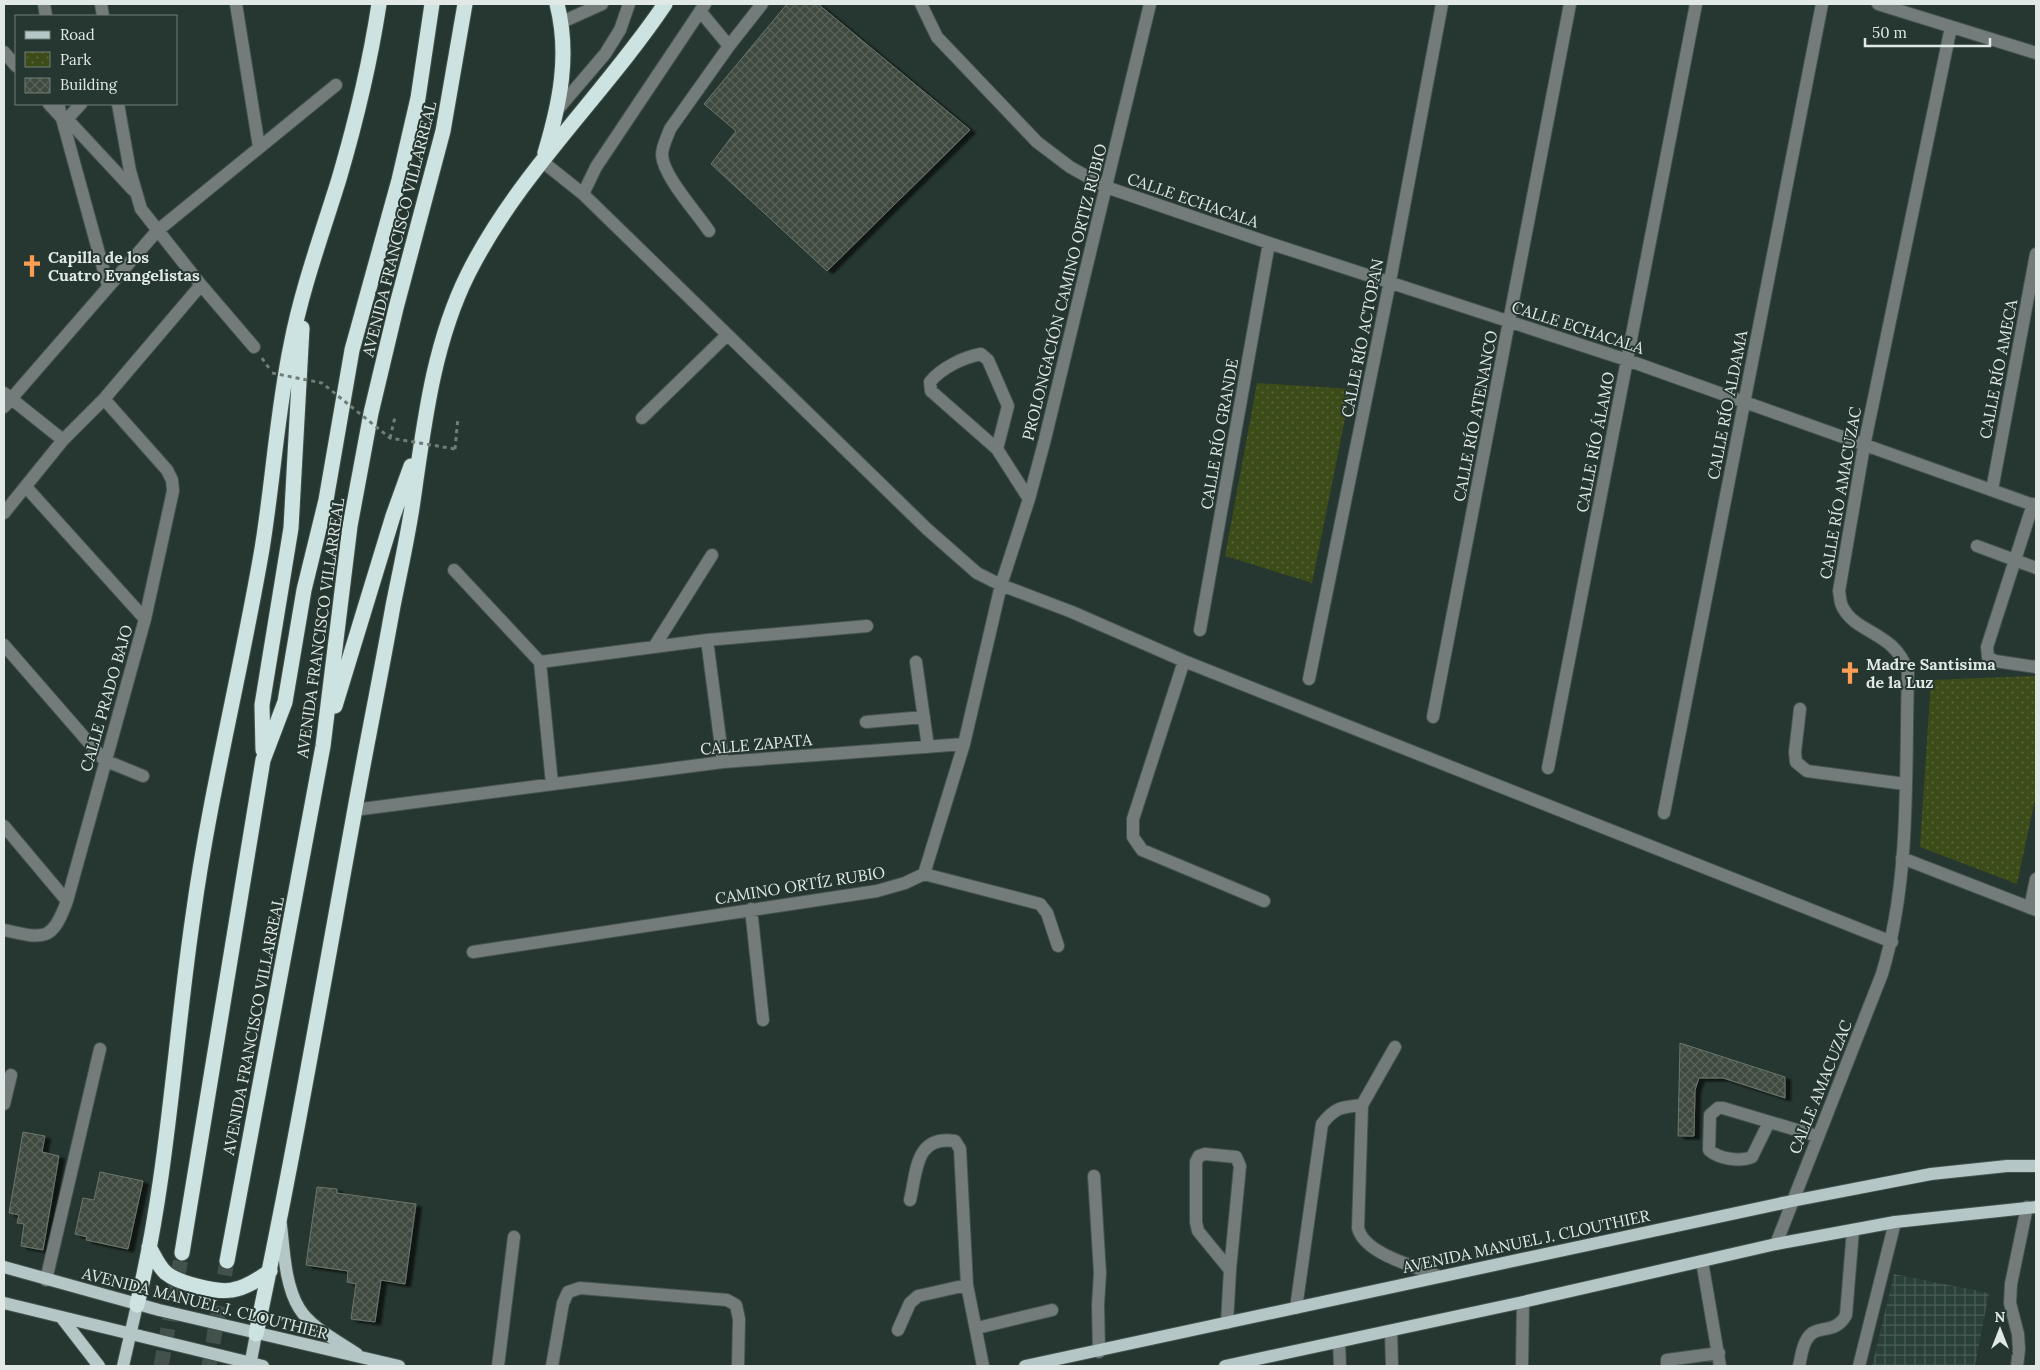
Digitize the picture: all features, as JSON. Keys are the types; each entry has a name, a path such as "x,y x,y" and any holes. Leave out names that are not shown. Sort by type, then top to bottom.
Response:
{"highway":[{"path":"137,1304 149,1247 173,1092 182,998 210,804 261,551 290,346 304,289 358,110 373,42 378,4"},
{"name":"AVENIDA FRANCISCO VILLARREAL","path":"182,1253 263,760 285,702 304,590 326,500 352,350 402,170 418,98 432,4"},
{"name":"AVENIDA FRANCISCO VILLARREAL","path":"227,1261 322,746 350,526 371,413 396,308 443,131 465,4"},
{"path":"542,162 558,109 563,78 562,22 557,4"},
{"path":"256,1334 280,1221 317,1025 354,810 412,506 422,436 439,353 453,307 468,274 497,223 665,4"},
{"path":"263,760 262,705 291,528 304,289"},
{"path":"322,746 393,516 422,436"},
{"path":"149,1247 165,1272 183,1281 214,1289 232,1290 270,1271"}],"main road":[{"name":"AVENIDA MANUEL J. CLOUTHIER","path":"1025,1366 1098,1352 1438,1276 1792,1201 1931,1174 2007,1166 2036,1166"},
{"path":"1225,1366 1257,1363 1339,1342 1776,1244 1895,1222 2031,1207"},
{"path":"280,1221 290,1286 299,1308 312,1322 364,1358"},
{"name":"AVENIDA MANUEL J. CLOUTHIER","path":"4,1267 46,1280 256,1334 399,1366"},
{"path":"4,1303 250,1365 263,1366"},
{"path":"123,1366 137,1304"},
{"path":"61,1317 99,1366"},
{"path":"250,1365 256,1334"}],"street":[{"path":"236,4 259,147"},
{"path":"562,22 602,4"},
{"path":"558,109 605,54 620,30 630,4"},
{"path":"710,230 666,170 662,156 664,144 670,129 729,46 762,4"},
{"name":"CALLE ECHACALA","path":"921,4 937,37 1037,142 1070,167 1106,187 1627,360 1864,446 2035,505"},
{"name":"PROLONGACIÓN CAMINO ORTIZ RUBIO","path":"1001,585 1029,498 1150,4"},
{"name":"CALLE RÍO ACTOPAN","path":"1310,679 1390,281 1442,4"},
{"name":"CALLE RÍO ATENANCO","path":"1433,717 1570,4"},
{"name":"CALLE RÍO ÁLAMO","path":"1548,768 1696,4"},
{"name":"CALLE RÍO ALDAMA","path":"1664,813 1822,4"},
{"path":"1878,4 2036,53"},
{"path":"583,194 596,167 703,8 729,46"},
{"name":"CALLE RÍO AMACUZAC","path":"1892,942 1902,858 1908,672 1904,659 1892,644 1851,618 1842,606 1839,591 1864,446 1951,27"},
{"path":"4,52 15,65"},
{"path":"63,440 6,400 157,230 336,85"},
{"path":"50,105 62,113 135,192"},
{"path":"62,113 79,105"},
{"path":"118,105 135,192 141,208 201,285 254,347"},
{"path":"62,113 108,286"},
{"path":"542,162 583,194 952,552 977,573 1001,585 1072,612 1184,661 1892,942"},
{"name":"CALLE RÍO GRANDE","path":"1200,630 1270,243"},
{"name":"CALLE RÍO AMECA","path":"1992,490 2036,254"},
{"path":"4,513 63,440 104,399 201,285"},
{"path":"642,418 727,335"},
{"path":"997,449 1008,406 988,360 980,354 970,356 935,375 930,382 931,391 997,449 1029,498"},
{"name":"CALLE PRADO BAJO","path":"4,930 32,935 52,932 59,924 145,619 173,491 172,480 167,470 104,399"},
{"path":"26,487 145,619"},
{"path":"2035,505 1987,647 1988,657 1995,661 2036,667"},
{"path":"1978,546 2036,568"},
{"path":"654,647 712,555"},
{"path":"454,570 540,662 552,784"},
{"path":"1001,585 964,744 924,874 1040,904 1047,913 1058,946"},
{"path":"540,662 707,640 867,626"},
{"path":"707,640 723,762"},
{"path":"4,644 104,760 143,776"},
{"path":"1184,661 1133,818 1133,837 1142,850 1264,901"},
{"path":"916,662 928,747"},
{"path":"1800,709 1795,752 1796,762 1807,771 1905,784"},
{"path":"866,722 924,717"},
{"name":"CALLE ZAPATA","path":"354,810 723,762 964,744"},
{"path":"4,826 67,901"},
{"path":"1902,858 2033,909 2036,879"},
{"name":"CAMINO ORTÍZ RUBIO","path":"473,952 877,891 905,883 924,874"},
{"path":"751,910 764,1020"},
{"name":"CALLE AMACUZAC","path":"1776,1244 1882,974 1892,942"},
{"path":"1395,1047 1362,1106 1358,1228 1361,1237 1380,1252 1438,1276"},
{"path":"46,1280 100,1049"},
{"path":"4,1104 10,1075"},
{"path":"1296,1308 1322,1124 1330,1113 1342,1107 1362,1106"},
{"path":"1769,1122 1752,1157 1745,1159 1718,1157 1709,1150 1710,1115 1718,1108 1769,1122 1817,1136"},
{"path":"910,1200 923,1149 929,1143 944,1139 955,1141 960,1149 967,1285 983,1366"},
{"path":"1227,1323 1240,1160 1236,1157 1205,1154 1199,1156 1196,1162 1196,1222 1198,1231 1230,1270"},
{"path":"1094,1176 1100,1273 1098,1352"},
{"path":"2017,1366 2018,1334 2010,1303 2011,1284 2031,1207"},
{"path":"1859,1366 1895,1222"},
{"path":"1799,1366 1807,1339 1814,1331 1834,1328 1842,1323 1846,1315 1853,1230"},
{"path":"498,1366 514,1237"},
{"path":"1702,1261 1720,1366"},
{"path":"898,1330 910,1303 918,1296 967,1285"},
{"path":"552,1366 564,1303 568,1292 580,1288 727,1300 736,1305 739,1319 738,1366"},
{"path":"1522,1366 1523,1302"},
{"path":"977,1328 1052,1310"},
{"path":"1391,1331 1392,1366"},
{"path":"1339,1342 1340,1366"},
{"path":"1667,1366 1667,1360 1719,1353"}],"path":[{"path":"272,373 322,383 390,438 455,449 458,417"},
{"path":"390,438 395,416"}],"shaded area":[{"path":"1894,1274 1989,1293 1975,1366 1872,1366"}],"green space":[{"path":"1257,383 1351,389 1312,583 1225,556"},
{"path":"2036,676 2036,795 2017,884 1920,847 1931,680"}],"building":[{"path":"787,4 818,4 970,130 827,271 711,164 736,131 704,104"},
{"path":"1680,1043 1785,1077 1785,1098 1723,1078 1699,1078 1695,1090 1694,1136 1678,1136"},
{"path":"23,1132 45,1136 42,1152 59,1156 43,1250 21,1246 24,1224 17,1223 19,1215 9,1213"},
{"path":"100,1172 143,1181 128,1249 86,1240 87,1237 75,1234 83,1198 94,1200"},
{"path":"317,1187 337,1189 337,1193 416,1204 405,1284 381,1280 375,1322 351,1319 356,1284 347,1282 348,1271 306,1265"}],"tunnel":[{"path":"161,1366 182,1253"},
{"path":"209,1366 227,1261"}],"place":[{"name":"Capilla de los Cuatro Evangelistas","path":"32,266"},
{"name":"Madre Santisima de la Luz","path":"1850,673"}]}
